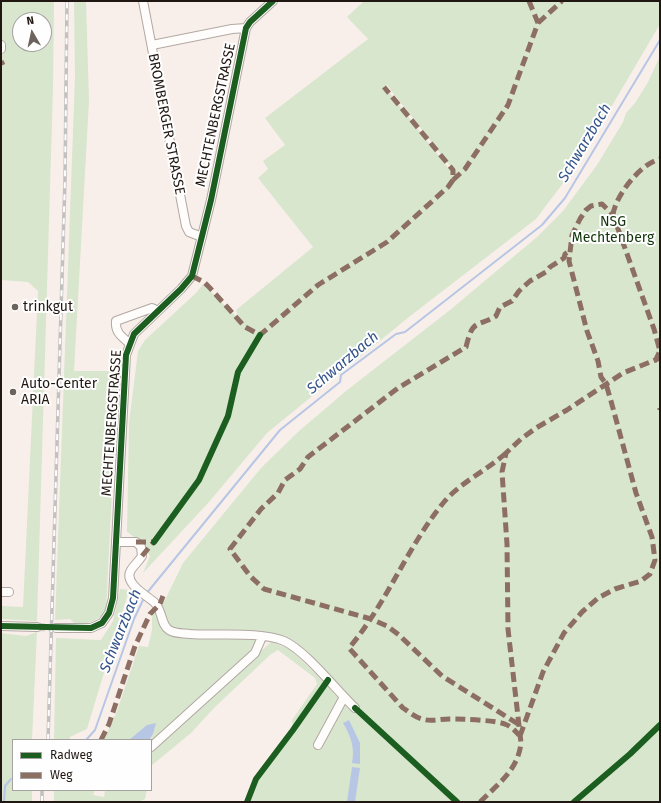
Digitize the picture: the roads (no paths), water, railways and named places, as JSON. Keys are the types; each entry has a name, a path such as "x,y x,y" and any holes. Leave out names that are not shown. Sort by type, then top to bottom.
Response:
{"street":[{"name":"BROMBERGER STRASSE","path":"143,1 186,226 189,232 202,237"},
{"name":"MECHTENBERGSTRASSE","path":"56,628 91,628 102,623 109,613 113,598 125,368 129,343 141,326 181,289 192,276 202,237 246,28 250,22 273,1"},
{"path":"152,45 232,29 246,28"},
{"path":"129,343 119,335 115,327 116,321 152,308 158,311"},
{"path":"117,542 136,542 141,547 142,556 130,570 129,576 134,586 160,609 165,627 173,632 262,637 284,641 296,649 355,708"},
{"path":"1,626 37,627"},
{"path":"152,746 255,653 262,637"},
{"path":"318,745 344,697"}],"water":[{"path":"349,720 360,743 360,764 352,763 352,742 343,723"},
{"path":"156,723 153,734 150,739 130,739 147,725"},
{"path":"352,767 360,768 355,802 347,802"}],"waterway":[{"name":"Schwarzbach","path":"146,594 280,430 340,382 341,375 396,334 405,332 542,225 565,198 660,40"},
{"name":"Schwarzbach","path":"87,739 95,730 134,619 144,598"},
{"name":"Schwarzbach","path":"4,802 5,786 11,779"}],"tunnel":[{"path":"37,627 56,628"}],"railway":[{"path":"48,739 65,179 67,1"},
{"path":"42,791 42,802"}],"place":[{"name":"trinkgut","path":"15,307"},
{"name":"Auto-Center ARIA","path":"13,392"}],"park label":[{"name":"NSG Mechtenberg","path":"613,230"}]}
